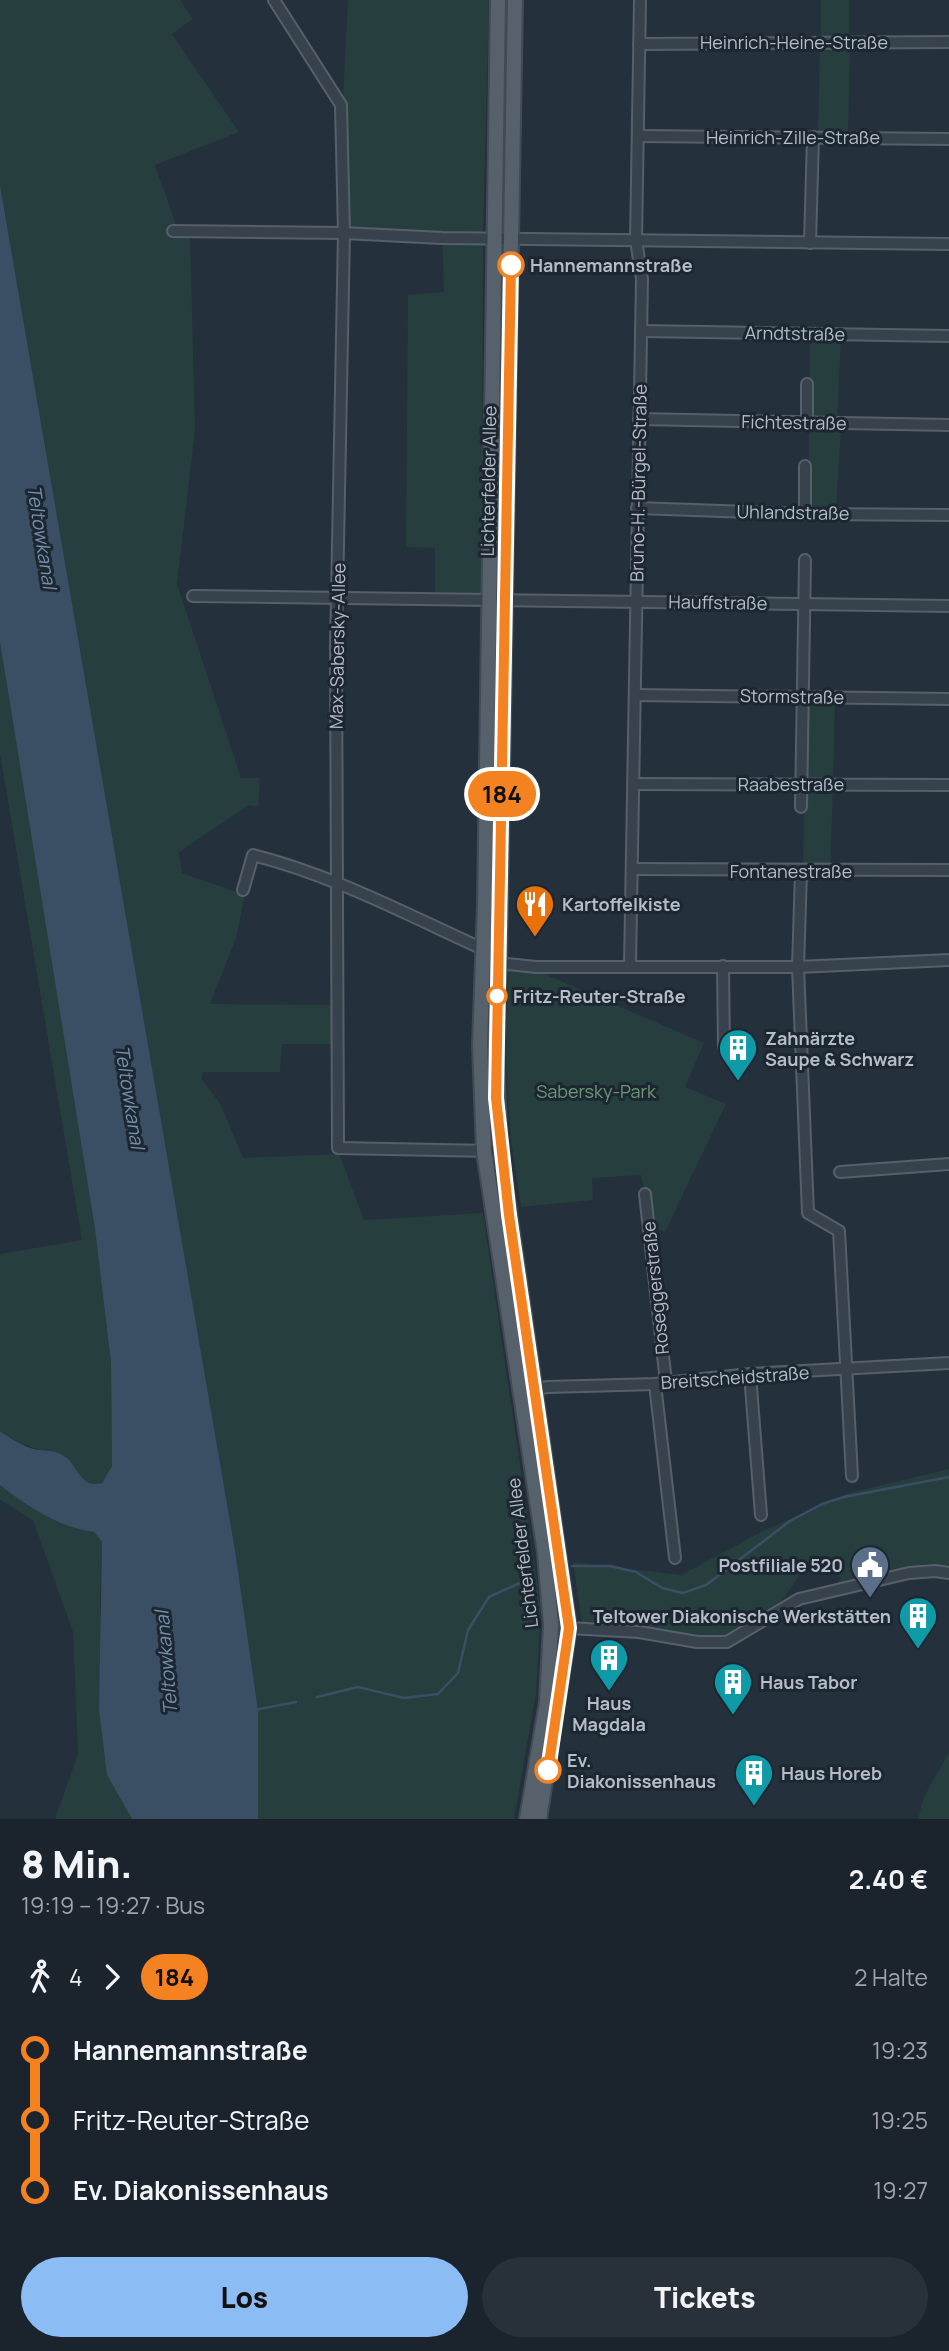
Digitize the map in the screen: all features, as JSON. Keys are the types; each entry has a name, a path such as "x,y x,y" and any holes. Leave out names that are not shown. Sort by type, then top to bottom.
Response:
{"main road":[{"name":"Lichterfelder Allee","path":"498,0 504,238 505,600 499,963 495,1044 500,1149 569,1628 539,1819"},
{"name":"Lichterfelder Allee","path":"514,0 489,599 480,1045 484,1152 545,1553 551,1625 547,1702 527,1819"}],"street":[{"name":"Max-Sabersky-Allee","path":"274,0 341,105 344,233 337,597 338,1148 484,1152 500,1149"},
{"name":"Bruno-H.-Bürgel-Straße","path":"630,966 642,279 636,240 640,0"},
{"name":"Heinrich-Heine-Straße","path":"639,44 949,42"},
{"name":"Heinrich-Zille-Straße","path":"638,136 949,139"},
{"path":"810,243 813,137"},
{"path":"173,231 344,233 442,238 949,244"},
{"name":"Arndtstraße","path":"641,331 949,336"},
{"path":"807,384 807,423"},
{"name":"Fichtestraße","path":"639,419 949,425"},
{"path":"805,466 805,514"},
{"name":"Uhlandstraße","path":"637,508 805,514 949,515"},
{"path":"801,807 805,560"},
{"name":"Hauffstraße","path":"193,596 949,606"},
{"name":"Stormstraße","path":"636,695 949,699"},
{"name":"Raabestraße","path":"634,784 949,785"},
{"path":"243,890 253,855 336,883 483,948 499,963 536,967 798,967 949,960"},
{"name":"Fontanestraße","path":"632,869 801,872 949,870"},
{"path":"801,872 798,967 808,1213 839,1231 852,1476"},
{"path":"723,966 724,1046"},
{"path":"840,1172 949,1164"},
{"name":"Roseggerstraße","path":"645,1194 675,1558"},
{"name":"Breitscheidstraße","path":"520,1391 949,1363"},
{"path":"750,1374 761,1515"},
{"path":"569,1628 639,1632 697,1642 727,1642 799,1599 909,1573 949,1573"}],"green space":[{"path":"0,0 180,0 193,19 172,34 239,132 155,165 180,236 190,237 195,430 177,584 241,778 260,778 258,807 249,805 179,852 182,873 245,895 236,938 210,1004 331,1005 331,1044 282,1044 280,1072 203,1072 202,1079 221,1105 243,1158 339,1154 364,1220 483,1213 541,1608 536,1693 514,1819 258,1819 258,1710 235,1550 0,185"},
{"path":"348,0 489,0 483,232 482,603 435,602 435,548 406,547 408,295 444,292 442,235 355,230 349,223 343,97"},
{"path":"502,0 509,0 503,221"},
{"path":"821,0 849,0 849,36 821,36"},
{"path":"850,43 848,133 818,133 820,47"},
{"path":"502,251 499,579 497,580 495,578"},
{"path":"841,335 837,421 814,421 809,415 810,338"},
{"path":"841,426 836,511 811,510 809,430 811,427"},
{"path":"0,642 95,1229 111,1363 112,1466 102,1483 94,1485 81,1479 77,1470 67,1460 23,1444 0,1431 0,1254 82,1240 0,754"},
{"path":"835,700 833,782 805,780 807,701"},
{"path":"833,787 830,869 803,866 805,790"},
{"name":"Sabersky-Park","path":"508,968 533,969 704,1043 685,1087 726,1104 665,1232 654,1227 641,1175 592,1178 593,1200 521,1207 511,1140 505,1051"},
{"path":"949,1469 949,1567 926,1564 834,1589 841,1578 811,1558 781,1602 752,1625 730,1636 692,1637 639,1626 582,1622 573,1562 681,1575 763,1531 849,1493"},
{"path":"0,1485 45,1515 69,1526 94,1532 102,1542 100,1605 107,1775 132,1819 55,1819 78,1754 73,1632 33,1520 0,1500"},
{"path":"949,1752 949,1819 918,1819 924,1797"}],"water":[{"name":"Teltowkanal","path":"0,185 235,1550 258,1710 258,1819 132,1819 107,1775 99,1709 102,1542 94,1532 69,1526 45,1515 0,1485 0,1431 30,1448 61,1454 72,1463 83,1479 94,1484 102,1483 112,1466 111,1363 95,1229 0,642"}],"waterway":[{"path":"572,1566 610,1566 636,1572 662,1588 683,1593 706,1585 790,1521 822,1504 844,1497 949,1477"},
{"path":"317,1697 358,1687 404,1698 438,1694 458,1673 468,1630 489,1597 533,1577"},
{"path":"254,1710 296,1702"}],"bus line":[{"name":"184","path":"511,265 496,1098 509,1215 569,1628 548,1770"}],"place":[{"name":"Hannemannstraße","path":"511,265"},
{"name":"Kartoffelkiste","path":"535,938"},
{"name":"Fritz-Reuter-Straße","path":"497,996"},
{"name":"Zahnärzte Saupe & Schwarz","path":"738,1082"},
{"name":"Postfiliale 520","path":"870,1599"},
{"name":"Teltower Diakonische Werkstätten","path":"918,1650"},
{"name":"Haus Magdala","path":"609,1692"},
{"name":"Haus Tabor","path":"733,1716"},
{"name":"Ev. Diakonissenhaus","path":"548,1770"},
{"name":"Haus Horeb","path":"754,1807"}]}
